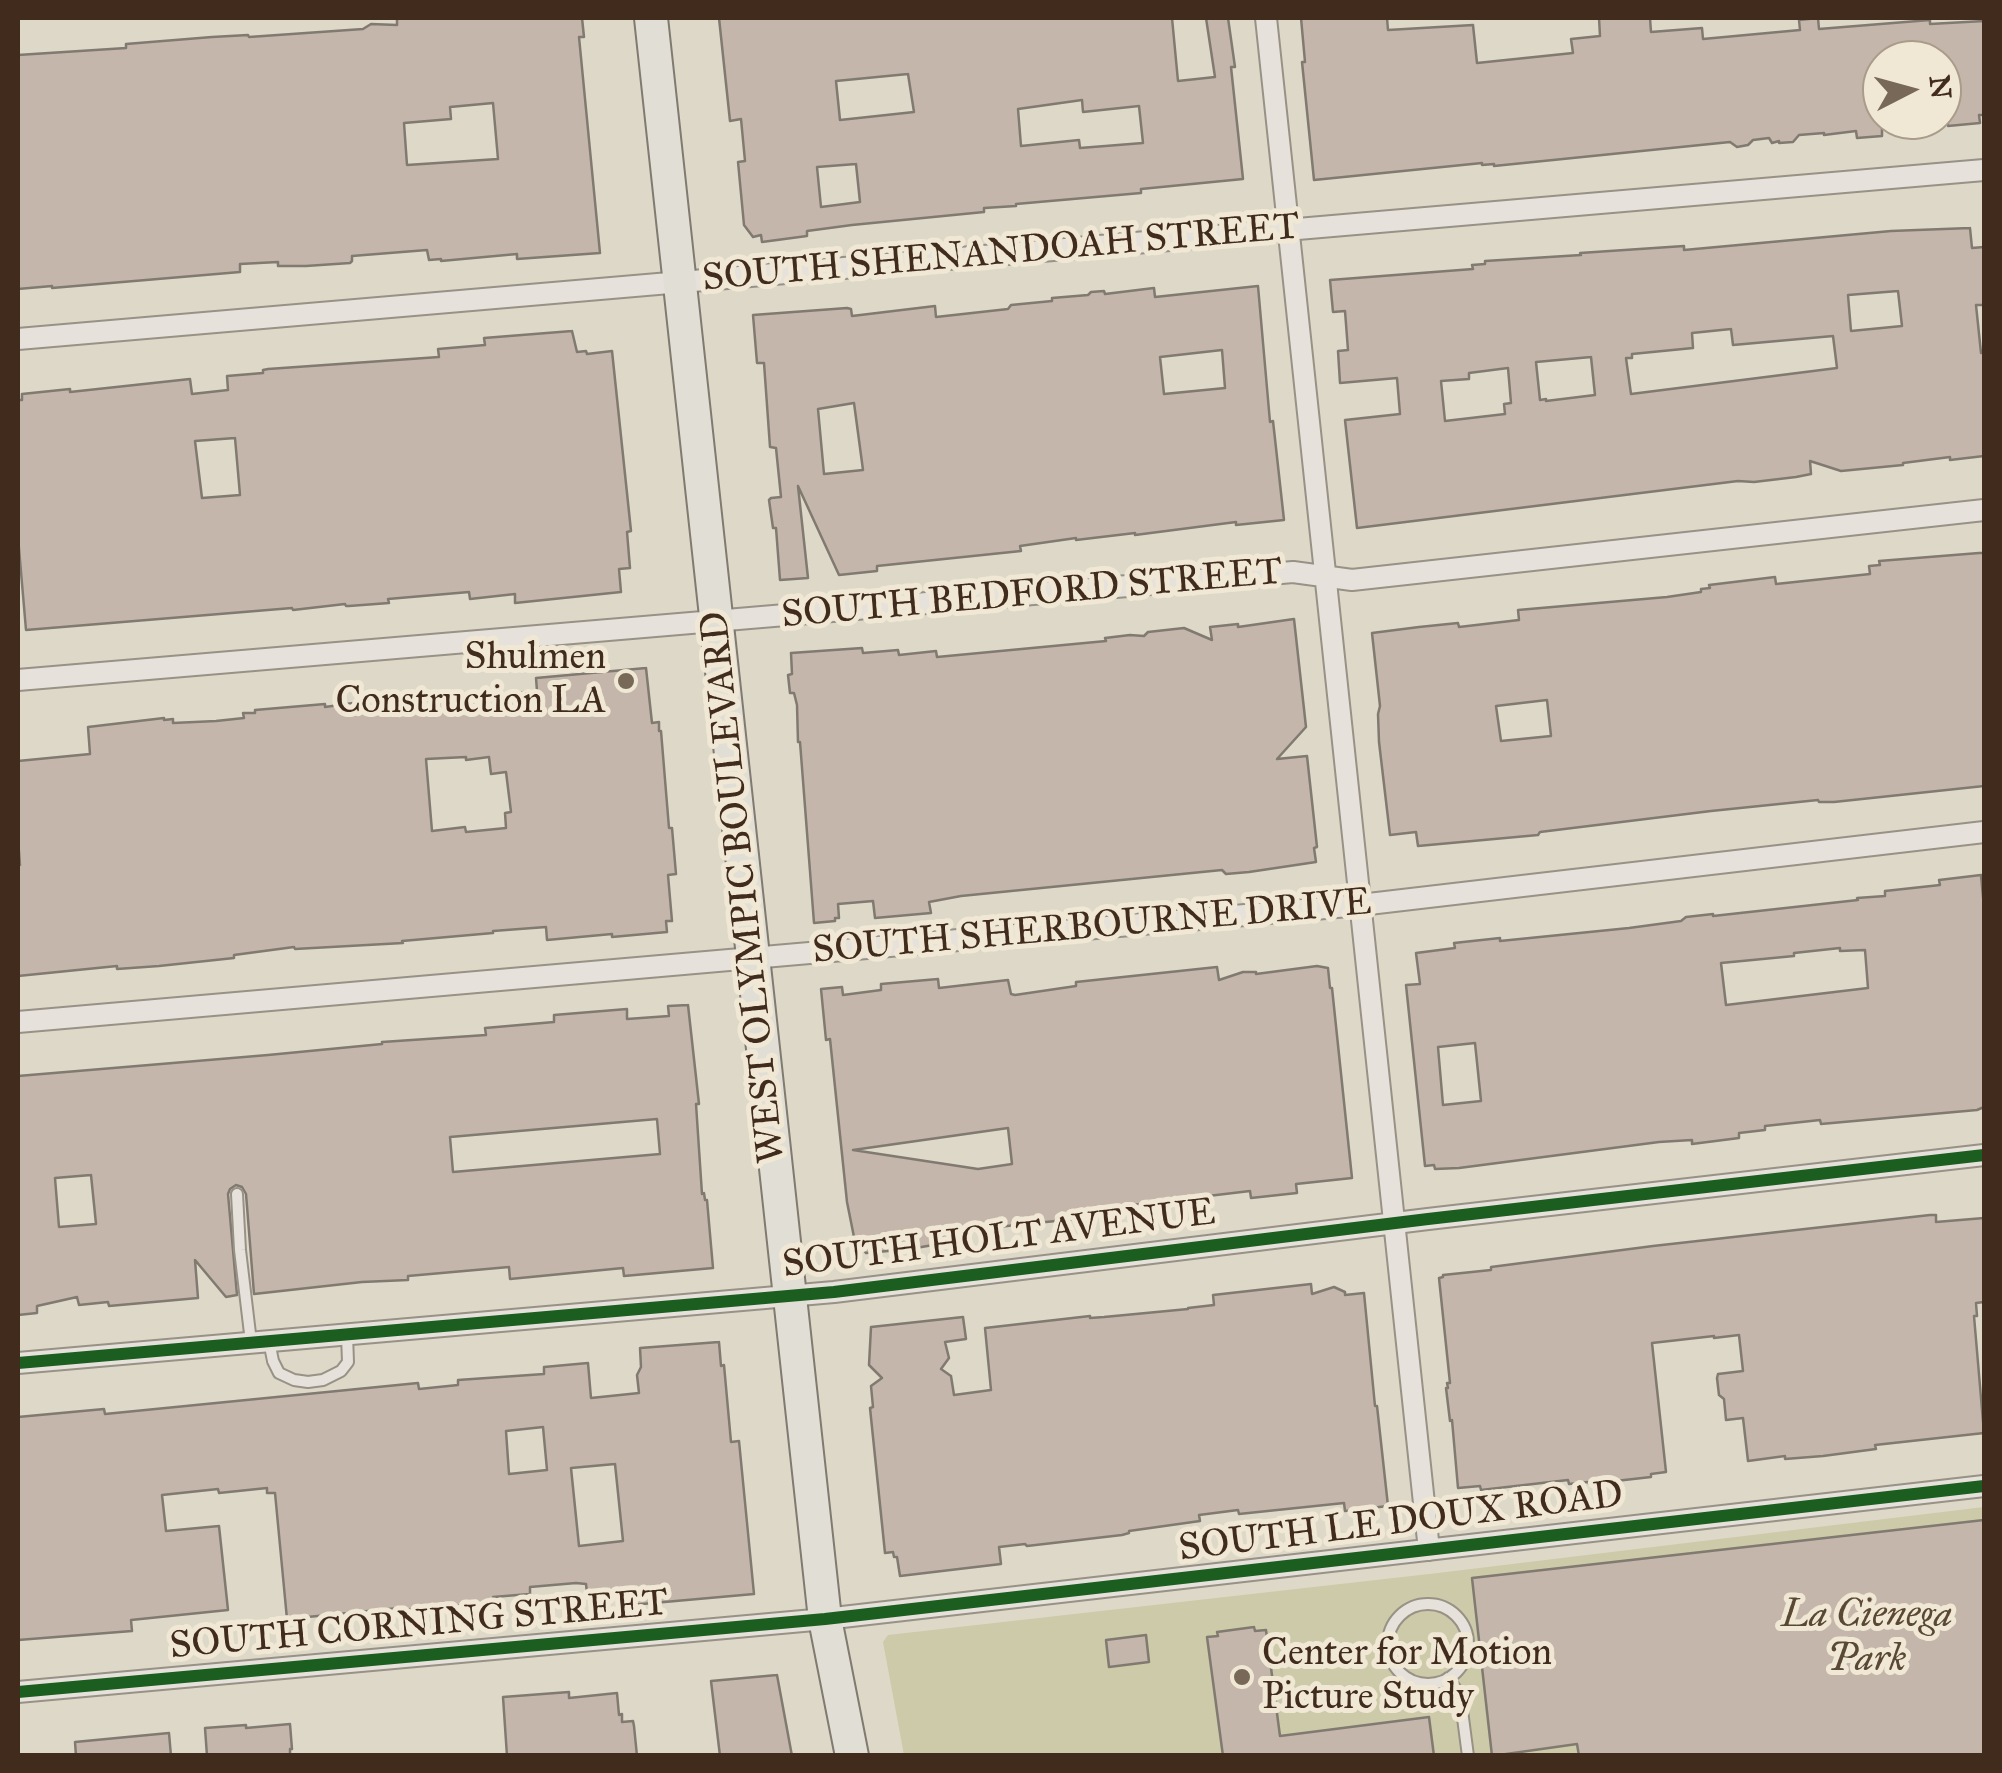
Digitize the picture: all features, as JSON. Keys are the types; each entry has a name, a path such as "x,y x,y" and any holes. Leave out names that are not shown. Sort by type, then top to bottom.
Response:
{"main road":[{"name":"WEST OLYMPIC BOULEVARD","path":"651,18 825,1619 852,1756"}],"street":[{"path":"1266,18 1429,1550"},
{"name":"SOUTH SHENANDOAH STREET","path":"18,340 1984,170"},
{"name":"SOUTH BEDFORD STREET","path":"18,680 1292,572 1352,580 1984,510"},
{"name":"SOUTH SHERBOURNE DRIVE","path":"18,1022 1360,905 1984,832"},
{"name":"SOUTH HOLT AVENUE","path":"18,1363 789,1296 1984,1156"},
{"name":"SOUTH LE DOUX ROAD","path":"825,1619 1984,1486"},
{"name":"SOUTH CORNING STREET","path":"18,1692 825,1619"}],"lane":[{"path":"237,1194 240,1250 260,1342 279,1372 308,1382 341,1371 348,1362 346,1334"},
{"path":"1433,1604 1456,1615 1464,1625 1467,1651 1463,1664 1448,1678 1416,1683 1394,1666 1388,1654 1390,1628 1408,1609 1433,1604"},
{"path":"1448,1678 1460,1695 1468,1756"}],"green space":[{"name":"La Cienega Park","path":"1984,1507 1984,1755 904,1755 883,1642 888,1635"}],"building":[{"path":"397,18 582,18 584,37 579,37 600,253 517,259 517,254 441,261 429,260 427,250 352,256 350,263 240,264 240,272 18,289 18,55 126,48 126,44 212,37 363,29 371,24 397,25","holes":["493,103 498,159 407,165 404,123 451,119 450,107"]},
{"path":"719,18 1172,18 1178,81 1215,77 1206,18 1228,18 1243,179 852,225 762,242 761,235 753,237 744,225 738,162 745,161 741,119 730,121","holes":["908,74 914,112 840,120 836,81","1082,100 1083,112 1139,106 1143,143 1080,148 1079,140 1021,146 1018,109","856,164 860,202 821,207 817,167"]},
{"path":"1301,18 1387,18 1388,30 1473,25 1477,63 1573,53 1571,39 1600,36 1599,18 1650,18 1651,32 1702,28 1703,39 1800,30 1799,20 1818,18 1819,29 1930,20 1930,24 1984,21 1984,115 1979,115 1980,123 1962,125 1962,40 1862,40 1862,138 1857,138 1856,131 1824,133 1799,135 1793,142 1772,143 1769,138 1737,147 1730,142 1314,180"},
{"path":"1970,228 1972,248 1984,247 1984,305 1976,305 1981,353 1984,352 1984,456 1841,471 1810,461 1811,474 1796,477 1357,528 1345,420 1400,414 1397,378 1340,383 1338,351 1348,350 1345,311 1333,312 1330,280 1473,269 1472,265 1485,261 1684,246 1684,250 1891,231","holes":["1898,291 1902,326 1851,331 1848,295","1731,329 1733,345 1833,336 1837,368 1631,394 1626,358 1632,358 1632,354 1693,348 1692,333","1591,357 1595,395 1540,400 1536,362","1508,368 1511,403 1504,404 1505,414 1445,421 1441,381 1469,379 1469,373"]},
{"path":"1258,286 1270,422 1273,421 1284,520 1076,538 1020,546 1021,551 877,566 877,571 839,575 798,486 808,578 780,580 776,528 769,500 781,497 776,448 770,447 764,363 757,363 753,315 847,308 852,316 935,306 936,317 1008,309 1011,305 1091,292 1154,288 1155,297","holes":["1222,350 1225,388 1164,394 1160,357","854,403 863,470 824,474 818,409"]},
{"path":"572,331 577,352 612,351 631,531 627,532 630,568 619,569 621,592 515,603 515,594 470,599 469,592 388,599 389,603 26,630 18,537 18,400 22,400 22,394 190,379 192,394 228,390 227,376 263,373 268,369 439,357 438,349 485,345 484,338","holes":["235,438 240,495 202,498 195,441"]},
{"path":"1984,553 1984,786 1711,811 1538,835 1418,846 1416,832 1390,835 1372,633 1519,620 1518,610 1667,597 1701,592 1709,585 1775,577 1776,584 1870,574 1869,566 1880,565 1879,561","holes":["1547,700 1551,736 1501,741 1496,706"]},
{"path":"1294,619 1306,727 1277,759 1307,756 1316,862 1249,872 1226,874 1222,870 961,896 929,902 931,913 875,918 873,901 838,904 839,918 814,923 797,705 794,693 790,693 788,675 792,674 791,653 862,648 863,653 898,650 899,655 936,651 937,657 1106,641 1105,638 1184,628 1212,640 1210,627"},
{"path":"646,668 652,723 659,722 661,731 676,874 668,875 672,921 666,921 667,932 547,940 546,927 403,943 294,947 159,966 18,976 18,761 90,754 88,727 164,718 173,719 173,723 216,721 244,718 243,713 255,710 325,707 396,697 419,701 537,691 536,678","holes":["489,757 491,774 506,772 511,812 505,813 506,828 432,831 426,759"]},
{"path":"1981,875 1984,1107 1765,1126 1765,1130 1739,1133 1739,1138 1692,1144 1692,1140 1659,1142 1459,1168 1425,1166 1406,985 1420,984 1416,953 1455,948 1454,943 1629,928 1686,917 1858,900 1885,896 1885,891 1940,885 1939,880","holes":["1840,948 1865,950 1868,988 1726,1005 1721,963","1475,1043 1481,1101 1443,1105 1438,1047"]},
{"path":"1217,967 1219,980 1243,972 1328,968 1352,1178 1296,1184 1297,1193 1251,1198 1250,1191 1074,1212 1075,1219 988,1228 961,1233 962,1240 910,1249 866,1253 854,1237 821,989 842,987 843,995 881,990 881,984 938,979 939,988 1008,980 1011,994 1015,995 1076,986 1076,982","holes":["1008,1128 1012,1164 978,1169 853,1150"]},
{"path":"688,1005 699,1104 702,1194 707,1200 713,1268 624,1276 623,1268 510,1279 509,1267 254,1294 246,1194 236,1185 228,1194 237,1295 226,1297 195,1260 198,1298 109,1306 108,1302 79,1305 77,1297 37,1306 37,1313 18,1315 18,1076 486,1035 485,1028 554,1022 554,1015 627,1009 627,1019 669,1016 668,1006","holes":["657,1119 660,1154 453,1172 450,1137","91,1175 96,1224 59,1227 55,1178"]},
{"path":"1936,1215 1936,1222 1984,1218 1984,1302 1976,1303 1974,1316 1984,1433 1875,1445 1876,1449 1823,1456 1748,1461 1743,1418 1726,1420 1717,1378 1718,1374 1743,1371 1739,1335 1714,1336 1652,1343 1666,1472 1589,1484 1569,1484 1568,1480 1481,1490 1480,1486 1458,1488 1446,1388 1450,1383 1439,1278 1443,1275 1653,1246"},
{"path":"1311,1284 1312,1294 1334,1287 1345,1295 1364,1293 1388,1506 1345,1511 1344,1503 1199,1515 1200,1521 1122,1535 999,1547 1001,1564 900,1576 897,1557 893,1552 885,1553 870,1408 871,1386 882,1378 869,1365 871,1327 963,1317 966,1339 945,1342 949,1358 941,1369 951,1376 954,1395 991,1390 985,1328 1188,1309 1214,1305 1213,1295"},
{"path":"719,1342 731,1442 739,1441 754,1594 631,1605 622,1588 587,1593 586,1584 576,1583 530,1587 530,1594 493,1597 494,1603 287,1619 275,1493 267,1493 267,1488 219,1493 218,1489 162,1495 166,1531 219,1526 228,1610 131,1620 132,1631 18,1640 18,1417 104,1409 105,1414 418,1383 419,1389 458,1385 458,1380 544,1374 544,1367 588,1363 591,1398 639,1393 640,1348","holes":["543,1427 547,1470 509,1474 506,1431","615,1464 623,1541 579,1546 571,1468"]},
{"path":"1984,1520 1984,1756 1579,1756 1577,1744 1492,1756 1472,1578"},
{"name":"Center for Motion Picture Study","path":"1254,1627 1255,1631 1266,1630 1280,1736 1429,1717 1434,1756 1223,1756 1207,1637"},
{"path":"1146,1635 1149,1662 1109,1667 1106,1640"},
{"path":"777,1675 792,1756 720,1756 711,1681"},
{"path":"569,1692 569,1698 617,1693 622,1722 633,1721 637,1756 507,1756 503,1697"},
{"path":"290,1724 290,1756 207,1756 205,1728"},
{"path":"169,1733 171,1756 76,1756 75,1742"}],"cycle path":[{"path":"18,1363 834,1292 1984,1155"},
{"path":"18,1692 825,1619 1984,1486"}],"place":[{"name":"Shulmen Construction LA","path":"626,681"},
{"name":"Center for Motion Picture Study","path":"1242,1677"}]}
